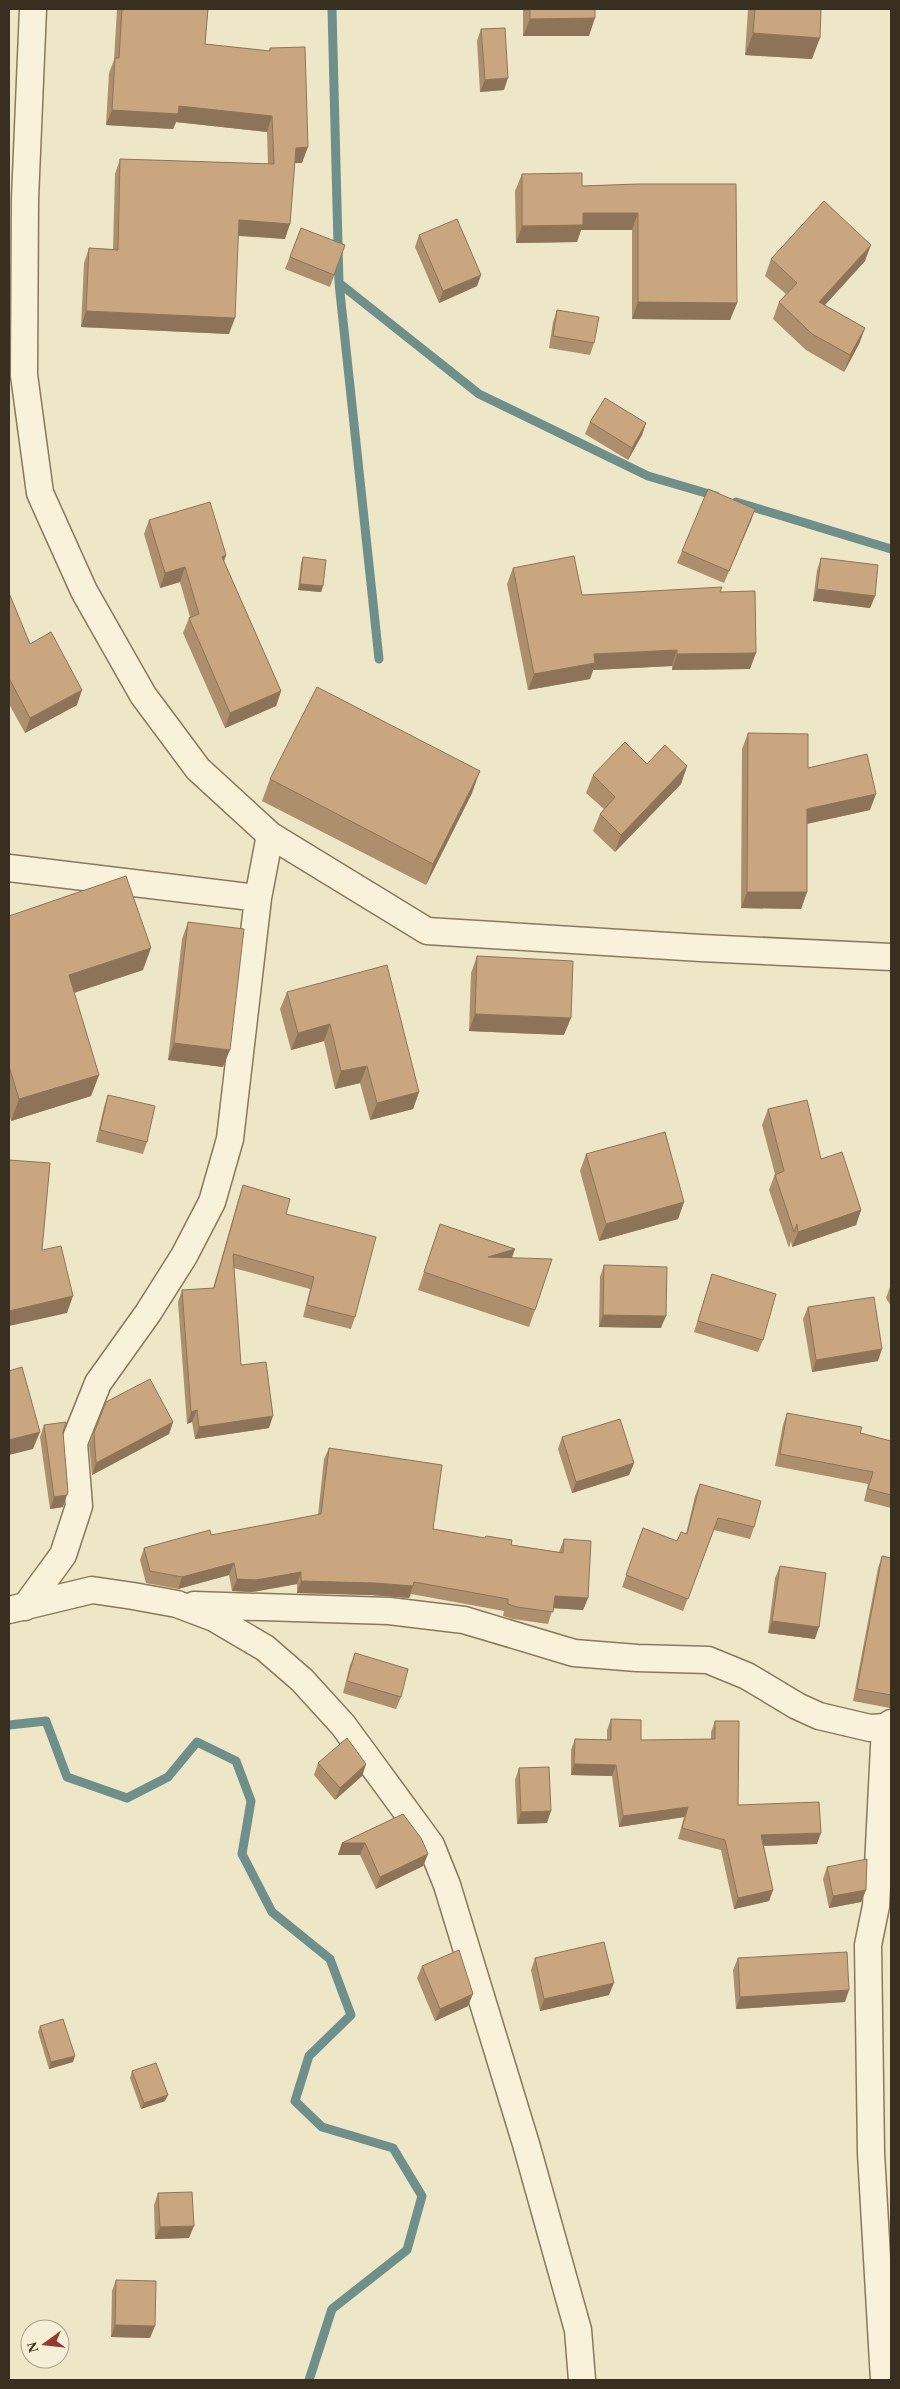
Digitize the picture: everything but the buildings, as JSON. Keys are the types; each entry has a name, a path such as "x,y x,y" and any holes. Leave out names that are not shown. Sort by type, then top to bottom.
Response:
{"street":[{"path":"33,9 25,199 24,375 40,493 84,591 142,695 198,769 270,836 427,931 701,948 891,957"},
{"path":"17,1609 63,1555 79,1506 74,1443 98,1383 148,1313 184,1256 212,1202 230,1139 258,898 270,836"},
{"path":"9,868 258,898"},
{"path":"17,1609 92,1590 177,1604 389,1611 464,1620 574,1653 708,1660 747,1676 797,1706 818,1716 870,1728 889,1726 876,1906 868,1945 871,2153 884,2380"},
{"path":"177,1604 214,1618 265,1648 302,1680 343,1725 431,1845 447,1885 526,2144 578,2330 582,2380"}],"waterway":[{"path":"332,9 339,283 379,659"},
{"path":"339,283 479,394 648,476 716,496"},
{"path":"736,502 891,549"},
{"path":"9,1725 46,1721 67,1777 127,1798 168,1777 197,1742 236,1761 251,1801 242,1854 272,1912 330,1959 351,2015 309,2056 295,2101 322,2127 393,2148 422,2196 407,2250 332,2309 309,2380"}]}
